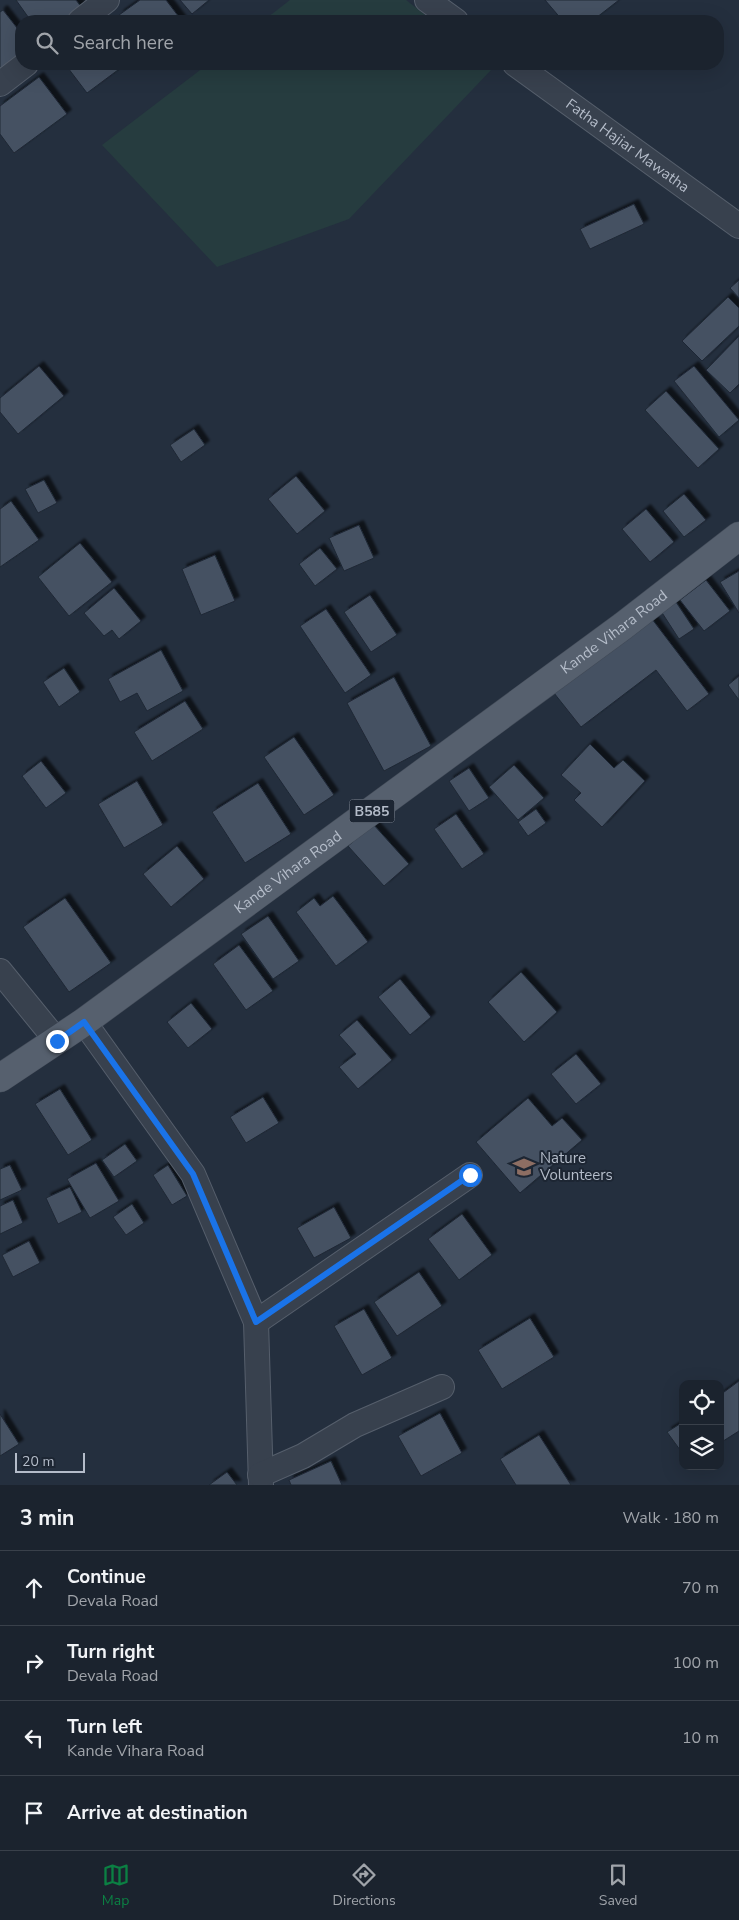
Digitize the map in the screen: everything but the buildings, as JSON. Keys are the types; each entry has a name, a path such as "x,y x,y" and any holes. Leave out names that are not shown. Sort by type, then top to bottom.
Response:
{"main road":[{"name":"Kande Vihara Road","path":"0,1078 84,1022 623,626 739,536"}],"street":[{"path":"88,15 108,0"},
{"path":"427,0 448,15"},
{"path":"0,84 18,70"},
{"name":"Fatha Hajiar Mawatha","path":"523,70 739,226"},
{"path":"0,971 57,1041"},
{"path":"84,1022 193,1174 256,1322 260,1480 355,1425 442,1387"},
{"path":"256,1322 470,1175"}],"green space":[{"path":"290,0 406,0 425,15 271,15"},
{"path":"200,70 491,70 349,219 217,267 102,145"}],"place":[{"name":"Nature Volunteers","path":"524,1167"}],"route":[{"path":"57,1041 84,1022 176,1148 193,1174 256,1322 470,1175"}]}
